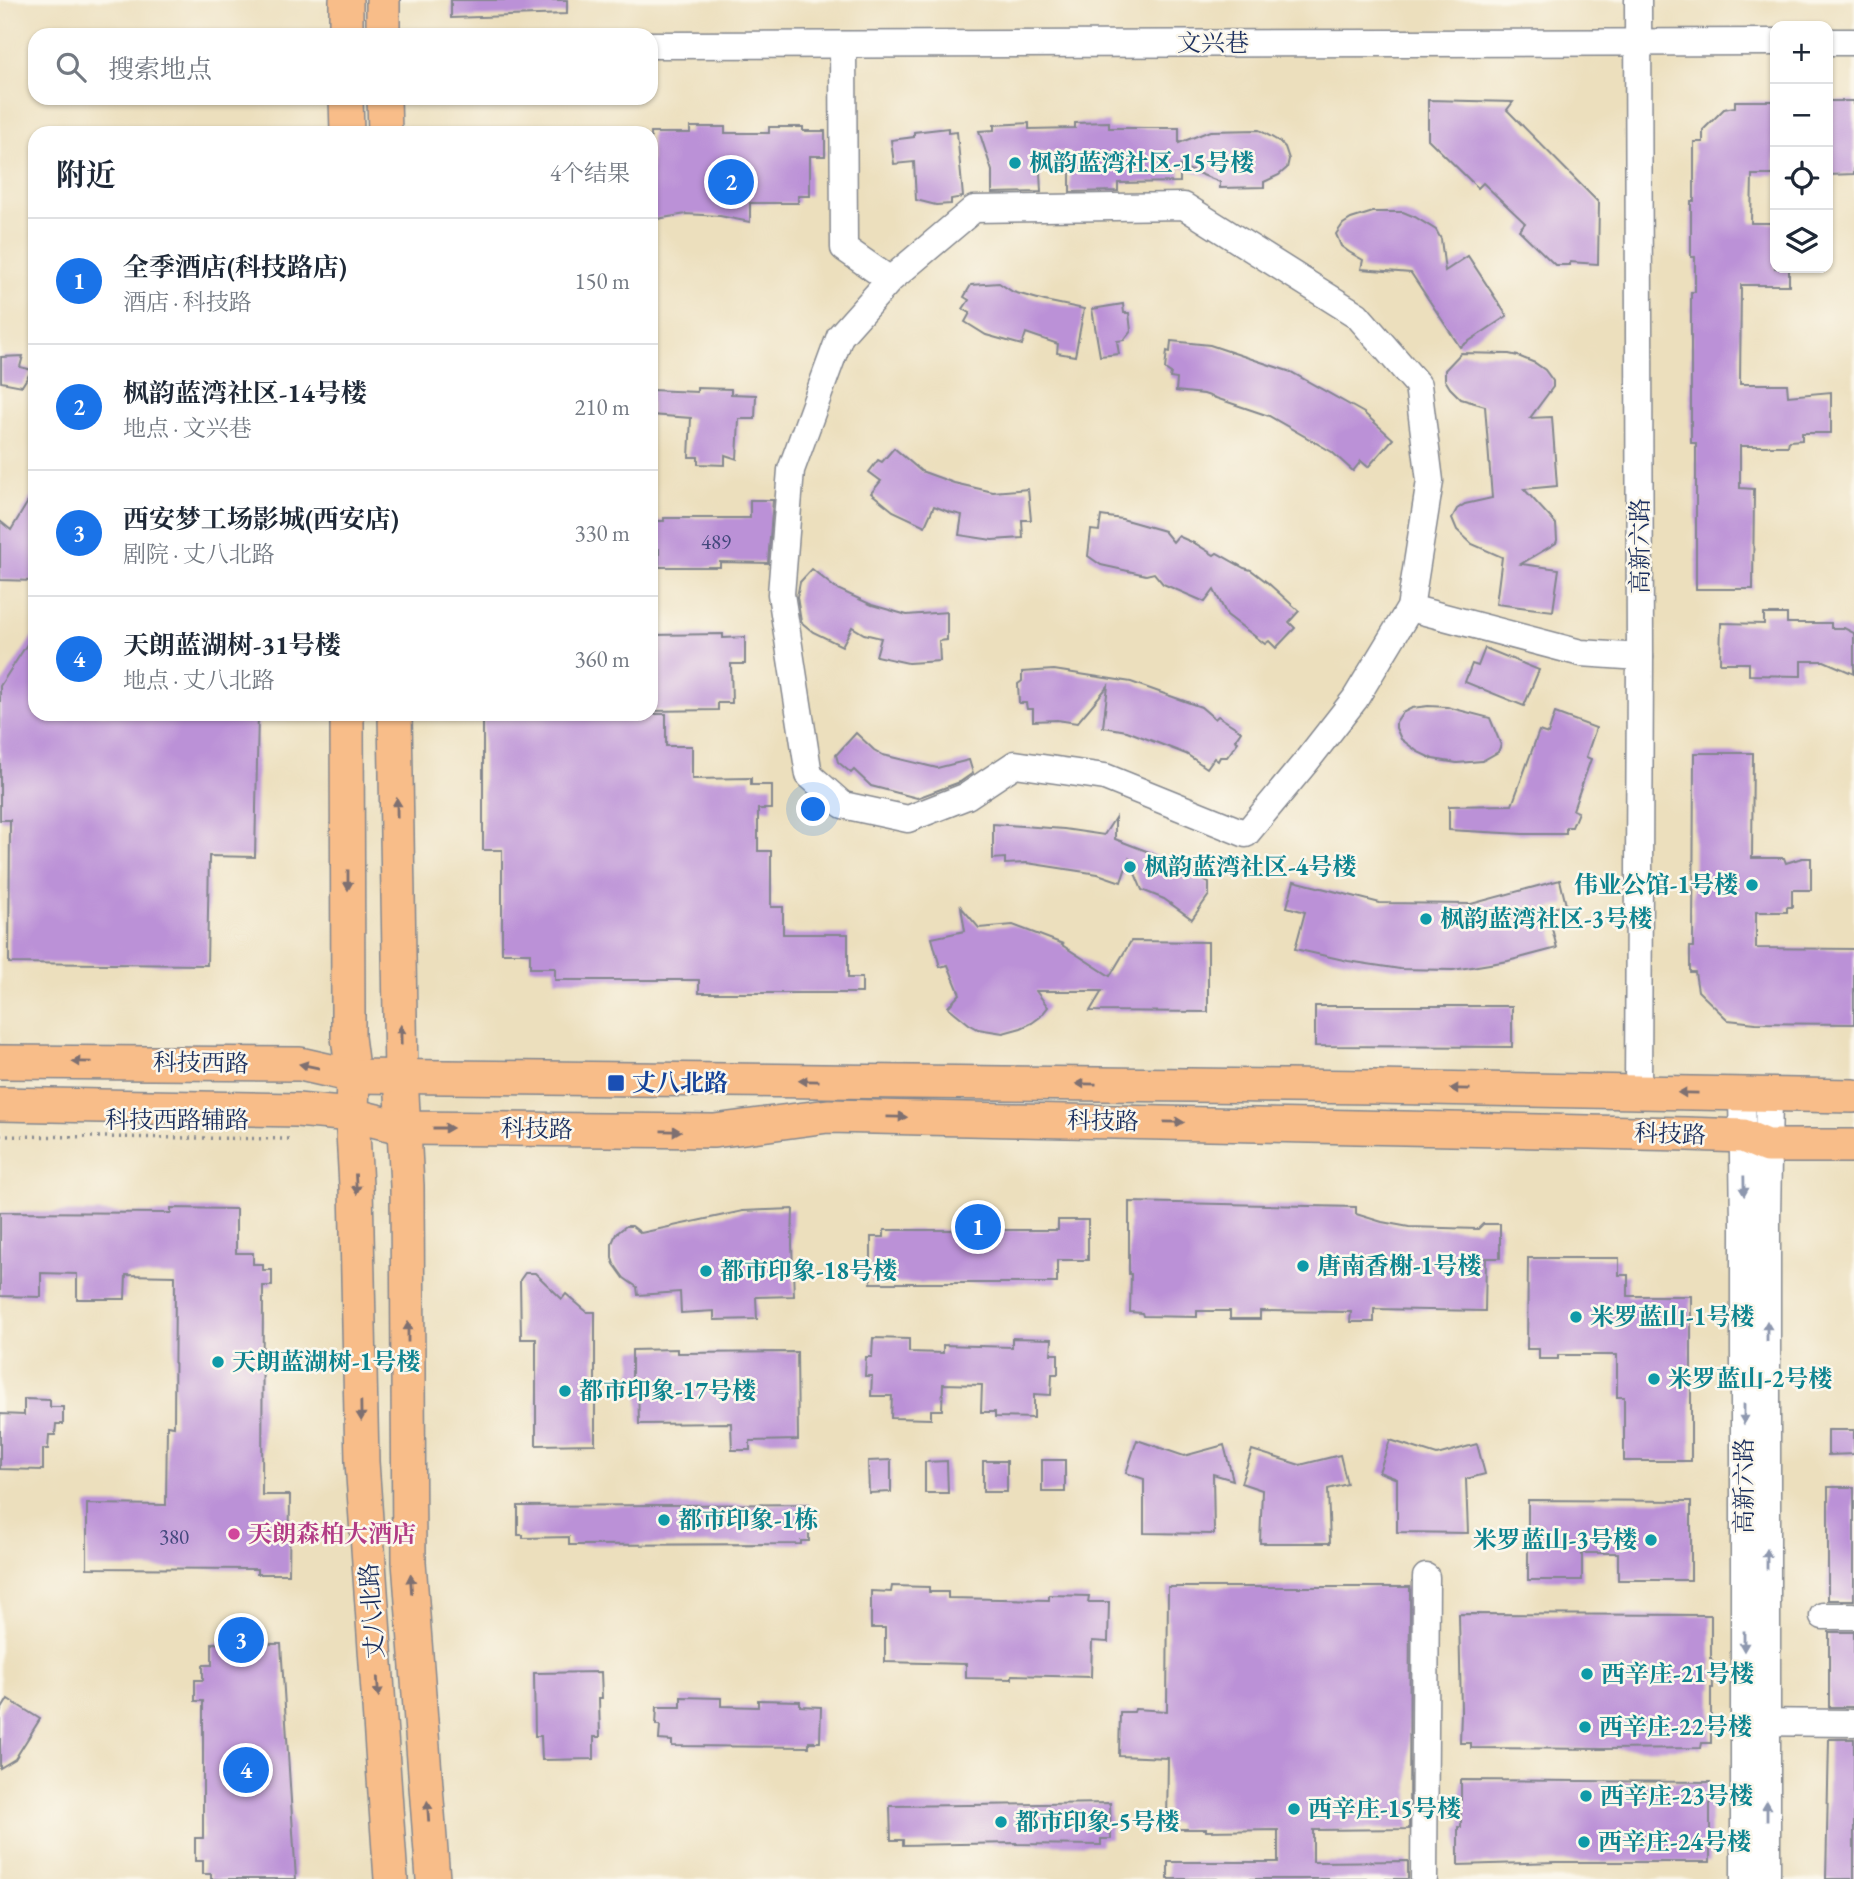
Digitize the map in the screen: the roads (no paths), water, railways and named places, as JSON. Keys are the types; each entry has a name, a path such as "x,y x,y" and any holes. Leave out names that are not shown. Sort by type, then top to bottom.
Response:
{"main road":[{"path":"346,0 346,28"},
{"path":"383,0 383,28"},
{"path":"346,105 346,126"},
{"path":"384,105 385,126"},
{"name":"丈八北路","path":"347,721 348,1037 353,1076 362,1462 391,1879"},
{"name":"丈八北路","path":"395,721 401,1076 407,1186 409,1562 433,1879"},
{"name":"科技西路","path":"0,1062 300,1064 353,1076 401,1076"},
{"name":"科技路","path":"401,1076 1854,1096"},
{"name":"科技西路","path":"0,1104 298,1110 352,1115"},
{"name":"科技路","path":"352,1115 405,1128 714,1131 828,1116 1755,1141 1854,1146"}],"street":[{"name":"高新六路","path":"1638,0 1638,1092"},
{"name":"文兴巷","path":"658,45 1770,42"},
{"path":"1833,42 1854,42"},
{"path":"843,44 844,248 890,280"},
{"path":"1184,206 1357,315 1418,385 1430,481 1410,608 1355,699 1246,834 1105,777 1015,764 967,796 908,819 844,805 809,775 781,594 791,470 840,335 890,280 974,209 1184,206"},
{"path":"1410,608 1581,653 1640,657"},
{"name":"高新六路","path":"1756,1094 1756,1722 1767,1879"},
{"path":"1424,1879 1426,1577"},
{"path":"1823,1616 1854,1616"},
{"name":"高新六路","path":"1744,1879 1756,1722"},
{"path":"1756,1722 1854,1723"}],"place":[{"name":"枫韵蓝湾社区-15号楼","path":"1015,163"},
{"name":"枫韵蓝湾社区-14号楼","path":"731,182"},
{"name":"枫韵蓝湾社区-4号楼","path":"1130,867"},
{"name":"伟业公馆-1号楼","path":"1752,885"},
{"name":"枫韵蓝湾社区-3号楼","path":"1426,919"},
{"name":"丈八北路","path":"616,1083"},
{"name":"全季酒店(科技路店)","path":"978,1227"},
{"name":"唐南香榭-1号楼","path":"1303,1266"},
{"name":"都市印象-18号楼","path":"706,1271"},
{"name":"米罗蓝山-1号楼","path":"1576,1317"},
{"name":"天朗蓝湖树-1号楼","path":"218,1362"},
{"name":"米罗蓝山-2号楼","path":"1654,1379"},
{"name":"都市印象-17号楼","path":"565,1391"},
{"name":"都市印象-1栋","path":"664,1520"},
{"name":"天朗森柏大酒店","path":"234,1534"},
{"name":"米罗蓝山-3号楼","path":"1651,1540"},
{"name":"西安梦工场影城(西安店)","path":"241,1640"},
{"name":"西辛庄-21号楼","path":"1587,1674"},
{"name":"西辛庄-22号楼","path":"1585,1727"},
{"name":"天朗蓝湖树-31号楼","path":"246,1770"},
{"name":"西辛庄-23号楼","path":"1586,1796"},
{"name":"西辛庄-15号楼","path":"1294,1809"},
{"name":"都市印象-5号楼","path":"1001,1822"},
{"name":"西辛庄-24号楼","path":"1584,1842"}]}
